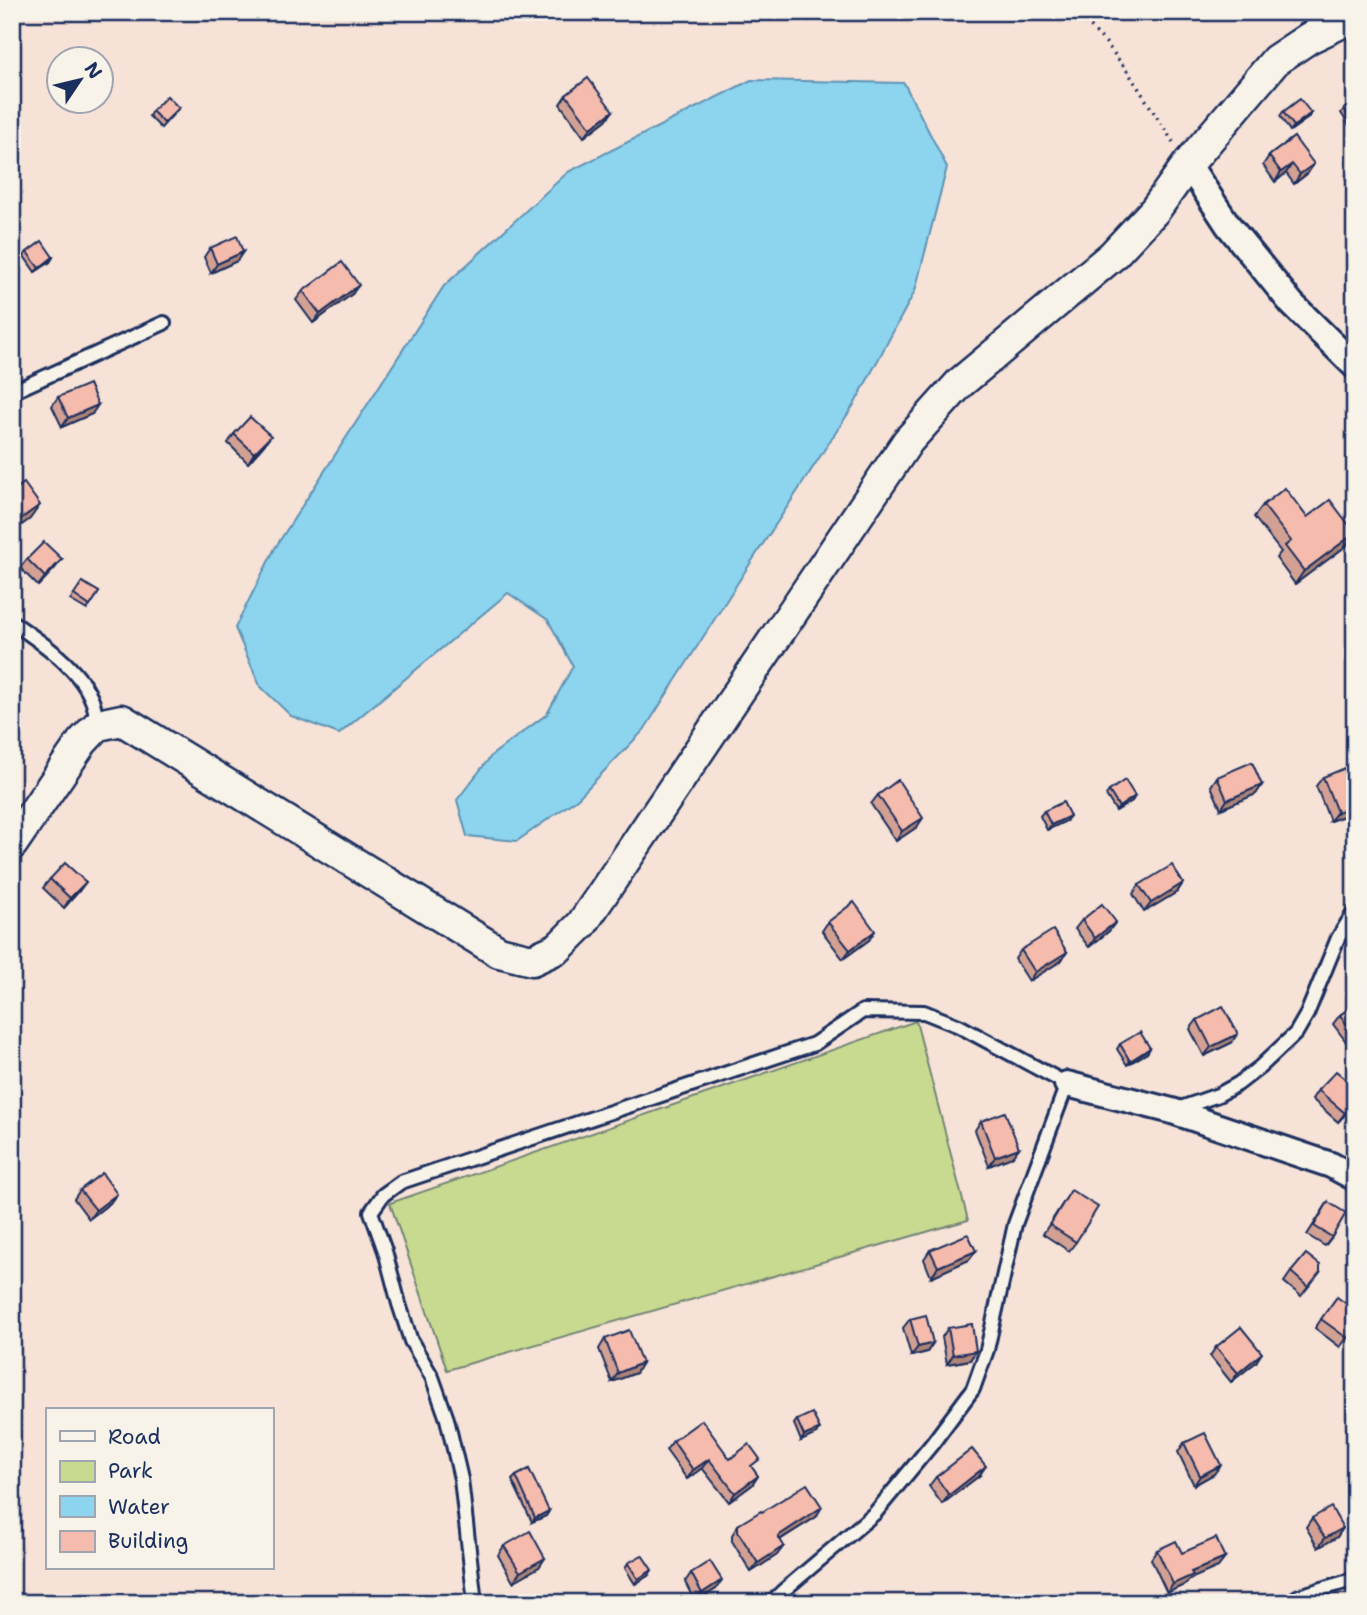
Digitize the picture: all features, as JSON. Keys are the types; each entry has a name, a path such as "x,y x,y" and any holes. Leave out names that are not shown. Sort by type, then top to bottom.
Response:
{"street":[{"path":"12,844 82,742 97,725 122,720 499,952 532,960 558,948 582,924 908,441 960,383 1112,256 1155,210 1188,164 1276,60 1309,38 1355,16"},
{"path":"1188,164 1228,225 1292,304 1355,366"},
{"path":"1067,1084 1172,1111 1331,1165 1355,1178"}],"lane":[{"path":"12,392 164,323"},
{"path":"12,622 75,672 91,698 97,725"},
{"path":"1172,1111 1217,1095 1238,1084 1296,1033 1307,1014 1338,938 1355,911"},
{"path":"475,1603 461,1479 447,1419 432,1377 411,1341 371,1212 383,1195 401,1182 814,1044 863,1011 924,1012 959,1027 1067,1084 1015,1224 987,1350 973,1389 876,1513 771,1603"},
{"path":"1288,1603 1299,1596 1355,1579"}],"path":[{"path":"1076,12 1106,43 1128,72 1188,164"}],"green space":[{"path":"916,1021 968,1220 447,1370 390,1203"}],"water":[{"path":"751,80 904,83 947,167 915,291 855,403 644,730 577,799 517,841 467,836 457,800 492,755 547,714 573,666 548,620 508,593 339,734 291,716 260,686 235,628 275,548 444,286 568,172"}],"building":[{"path":"588,78 613,111 591,128 566,95"},
{"path":"167,96 179,108 164,123 152,111"},
{"path":"1300,99 1311,113 1294,126 1283,112"},
{"path":"1355,101 1355,121 1353,122 1344,109"},
{"path":"1294,137 1314,164 1300,174 1292,164 1281,172 1269,156"},
{"path":"237,236 243,252 217,264 210,248"},
{"path":"42,241 53,257 39,268 27,252"},
{"path":"342,262 359,285 320,314 303,291"},
{"path":"89,384 98,405 68,418 58,397"},
{"path":"250,417 271,436 254,453 234,434"},
{"path":"24,483 40,505 12,525 12,492"},
{"path":"1285,488 1307,517 1330,500 1355,533 1304,571 1285,546 1291,541 1263,505"},
{"path":"44,542 62,559 45,577 27,559"},
{"path":"82,582 99,592 90,606 74,595"},
{"path":"1252,762 1262,785 1227,800 1217,777"},
{"path":"1355,764 1355,805 1337,812 1323,777"},
{"path":"898,780 923,818 902,831 878,795"},
{"path":"1125,780 1135,796 1119,807 1109,791"},
{"path":"1063,802 1070,816 1051,825 1044,811"},
{"path":"65,863 86,882 70,898 50,879"},
{"path":"1172,865 1183,883 1151,903 1139,885"},
{"path":"854,902 875,931 850,950 828,922"},
{"path":"1102,904 1116,922 1095,938 1082,920"},
{"path":"1053,930 1067,952 1035,972 1021,950"},
{"path":"1355,1004 1355,1033 1354,1034 1340,1015"},
{"path":"1223,1006 1238,1034 1211,1047 1197,1020"},
{"path":"1140,1032 1150,1048 1130,1061 1120,1044"},
{"path":"1336,1071 1355,1087 1355,1102 1345,1113 1318,1090"},
{"path":"1005,1112 1019,1148 995,1157 981,1121"},
{"path":"102,1173 117,1194 96,1210 80,1190"},
{"path":"1071,1190 1098,1207 1076,1242 1050,1225"},
{"path":"1328,1202 1346,1213 1332,1237 1314,1226"},
{"path":"968,1234 976,1251 938,1267 930,1250"},
{"path":"1306,1254 1320,1265 1320,1272 1308,1287 1291,1272"},
{"path":"1337,1297 1355,1310 1355,1328 1347,1338 1321,1319"},
{"path":"926,1315 933,1343 918,1347 910,1319"},
{"path":"972,1324 976,1351 953,1355 948,1328"},
{"path":"1241,1327 1262,1353 1238,1373 1216,1347"},
{"path":"629,1330 642,1363 618,1373 605,1339"},
{"path":"812,1413 820,1429 804,1436 797,1420"},
{"path":"702,1420 730,1459 749,1444 760,1459 751,1466 758,1476 735,1493 709,1459 693,1470 673,1441"},
{"path":"1205,1433 1221,1465 1200,1476 1184,1443"},
{"path":"972,1449 986,1466 949,1495 936,1477"},
{"path":"529,1469 549,1511 535,1518 516,1476"},
{"path":"807,1484 822,1507 778,1536 784,1546 758,1563 738,1532 738,1525"},
{"path":"1331,1507 1343,1528 1325,1538 1312,1518"},
{"path":"530,1531 545,1558 520,1572 504,1546"},
{"path":"1216,1538 1225,1558 1191,1572 1193,1575 1173,1584 1157,1550 1176,1541 1182,1553"},
{"path":"642,1555 652,1570 638,1579 628,1563"},
{"path":"710,1561 722,1580 702,1593 691,1573"}]}
